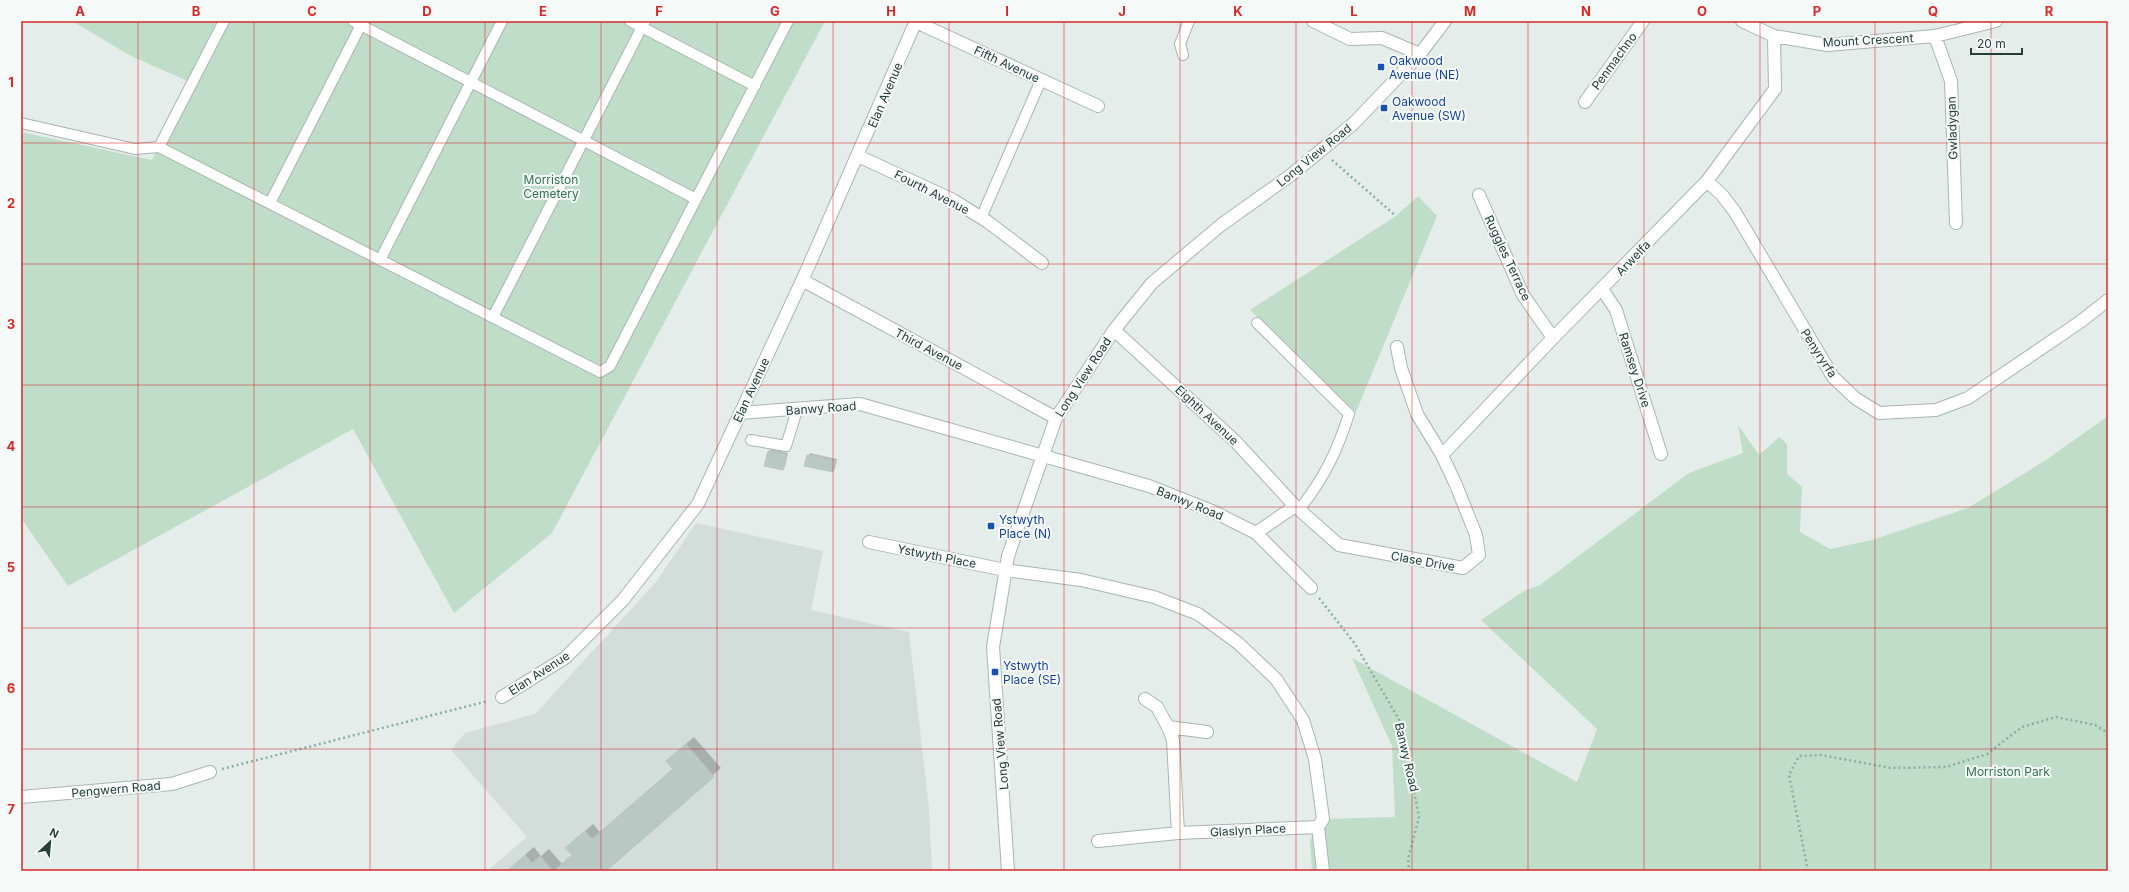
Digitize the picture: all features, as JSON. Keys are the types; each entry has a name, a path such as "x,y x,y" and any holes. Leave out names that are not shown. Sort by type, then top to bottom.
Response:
{"street":[{"name":"Fifth Avenue","path":"916,21 1098,106"},
{"name":"Elan Avenue","path":"502,697 565,658 623,600 698,504 858,156 916,21"},
{"path":"1313,21 1350,39 1382,38 1420,54"},
{"name":"Long View Road","path":"1008,871 993,647 1008,556 1056,418 1114,330 1152,283 1221,225 1291,175 1354,123 1420,54 1445,21"},
{"name":"Penmachno","path":"1585,102 1643,21"},
{"name":"Mount Crescent","path":"1742,21 1774,36 1827,45 1935,36 1996,21"},
{"name":"Arwelfa","path":"1442,455 1553,338 1707,182 1775,89 1774,36"},
{"name":"Gwladygan","path":"1935,36 1951,81 1956,223"},
{"name":"Fourth Avenue","path":"858,156 953,200 981,218 1042,263"},
{"name":"Penyryrfa","path":"1707,182 1722,195 1735,212 1833,377 1855,398 1879,413 1936,410 1968,398 2080,322 2108,300"},
{"name":"Ruggles Terrace","path":"1480,195 1523,295 1553,338"},
{"name":"Third Avenue","path":"802,280 1056,418"},
{"name":"Ramsey Drive","path":"1602,289 1616,310 1661,454"},
{"name":"Eighth Avenue","path":"1114,330 1236,442 1297,508"},
{"path":"1397,347 1400,368 1417,414 1442,455"},
{"name":"Banwy Road","path":"740,413 797,410 860,404 1042,457 1149,486 1212,511 1256,533 1311,588"},
{"name":"Clase Drive","path":"1297,508 1339,545 1463,568 1479,554 1476,535 1442,455"},
{"path":"1256,533 1297,508"},
{"name":"Ystwyth Place","path":"869,542 1005,570 1081,580 1154,597 1198,614 1238,643 1276,679 1303,720 1315,758 1323,818 1318,827 1324,871"},
{"path":"1145,699 1157,707 1168,726 1173,740 1178,833"},
{"path":"1168,726 1208,732"},
{"name":"Pengwern Road","path":"21,798 172,784 210,772"},
{"name":"Glaslyn Place","path":"1098,841 1178,833 1318,827"}],"lane":[{"path":"159,147 224,21"},
{"path":"380,260 502,21"},
{"path":"630,21 643,24 755,86"},
{"path":"21,123 135,149 159,147 600,372 610,366 788,21"},
{"path":"1183,55 1180,44 1189,21"},
{"path":"270,203 359,22 696,199"},
{"path":"493,317 643,24"},
{"path":"981,218 1041,80"},
{"path":"1258,323 1350,414 1328,470 1318,486 1297,508"},
{"path":"751,440 786,446 797,410"}],"path":[{"path":"1321,150 1396,216"},
{"name":"Banwy Road","path":"1311,588 1355,644 1401,723 1419,817 1408,859 1409,871"},
{"path":"210,772 502,697"},
{"path":"1808,871 1789,775 1800,756 1821,755 1891,768 1946,767 1987,754 2022,727 2056,717 2095,725 2108,733"}],"shaded area":[{"path":"696,523 823,551 811,610 909,632 929,809 932,871 487,871 527,837 451,750 465,733 535,714 656,582"}],"green space":[{"name":"Morriston Cemetery","path":"72,21 825,21 552,533 454,613 353,429 68,586 21,518 21,132 152,160 192,83 131,56"},
{"path":"1418,196 1437,216 1356,412 1250,310 1396,216"},
{"name":"Morriston Park","path":"2108,416 2108,871 1312,871 1310,840 1323,819 1395,817 1392,746 1352,658 1577,782 1597,729 1481,620 1524,591 1540,585 1689,473 1743,453 1738,425 1759,455 1779,437 1787,444 1787,474 1802,487 1800,532 1830,549 1872,540 1968,508 2046,460"}],"building":[{"path":"768,451 787,455 783,470 764,466"},
{"path":"807,455 835,461 833,472 804,466"},
{"path":"686,744 714,777 606,871 554,871 572,855 565,848 585,831 592,839 673,769 666,761"},
{"path":"525,855 532,863 540,856 553,871 507,871"}],"place":[{"name":"Oakwood Avenue (NE)","path":"1381,67"},
{"name":"Oakwood Avenue (SW)","path":"1384,108"},
{"name":"Ystwyth Place (N)","path":"991,526"},
{"name":"Ystwyth Place (SE)","path":"995,672"}]}
